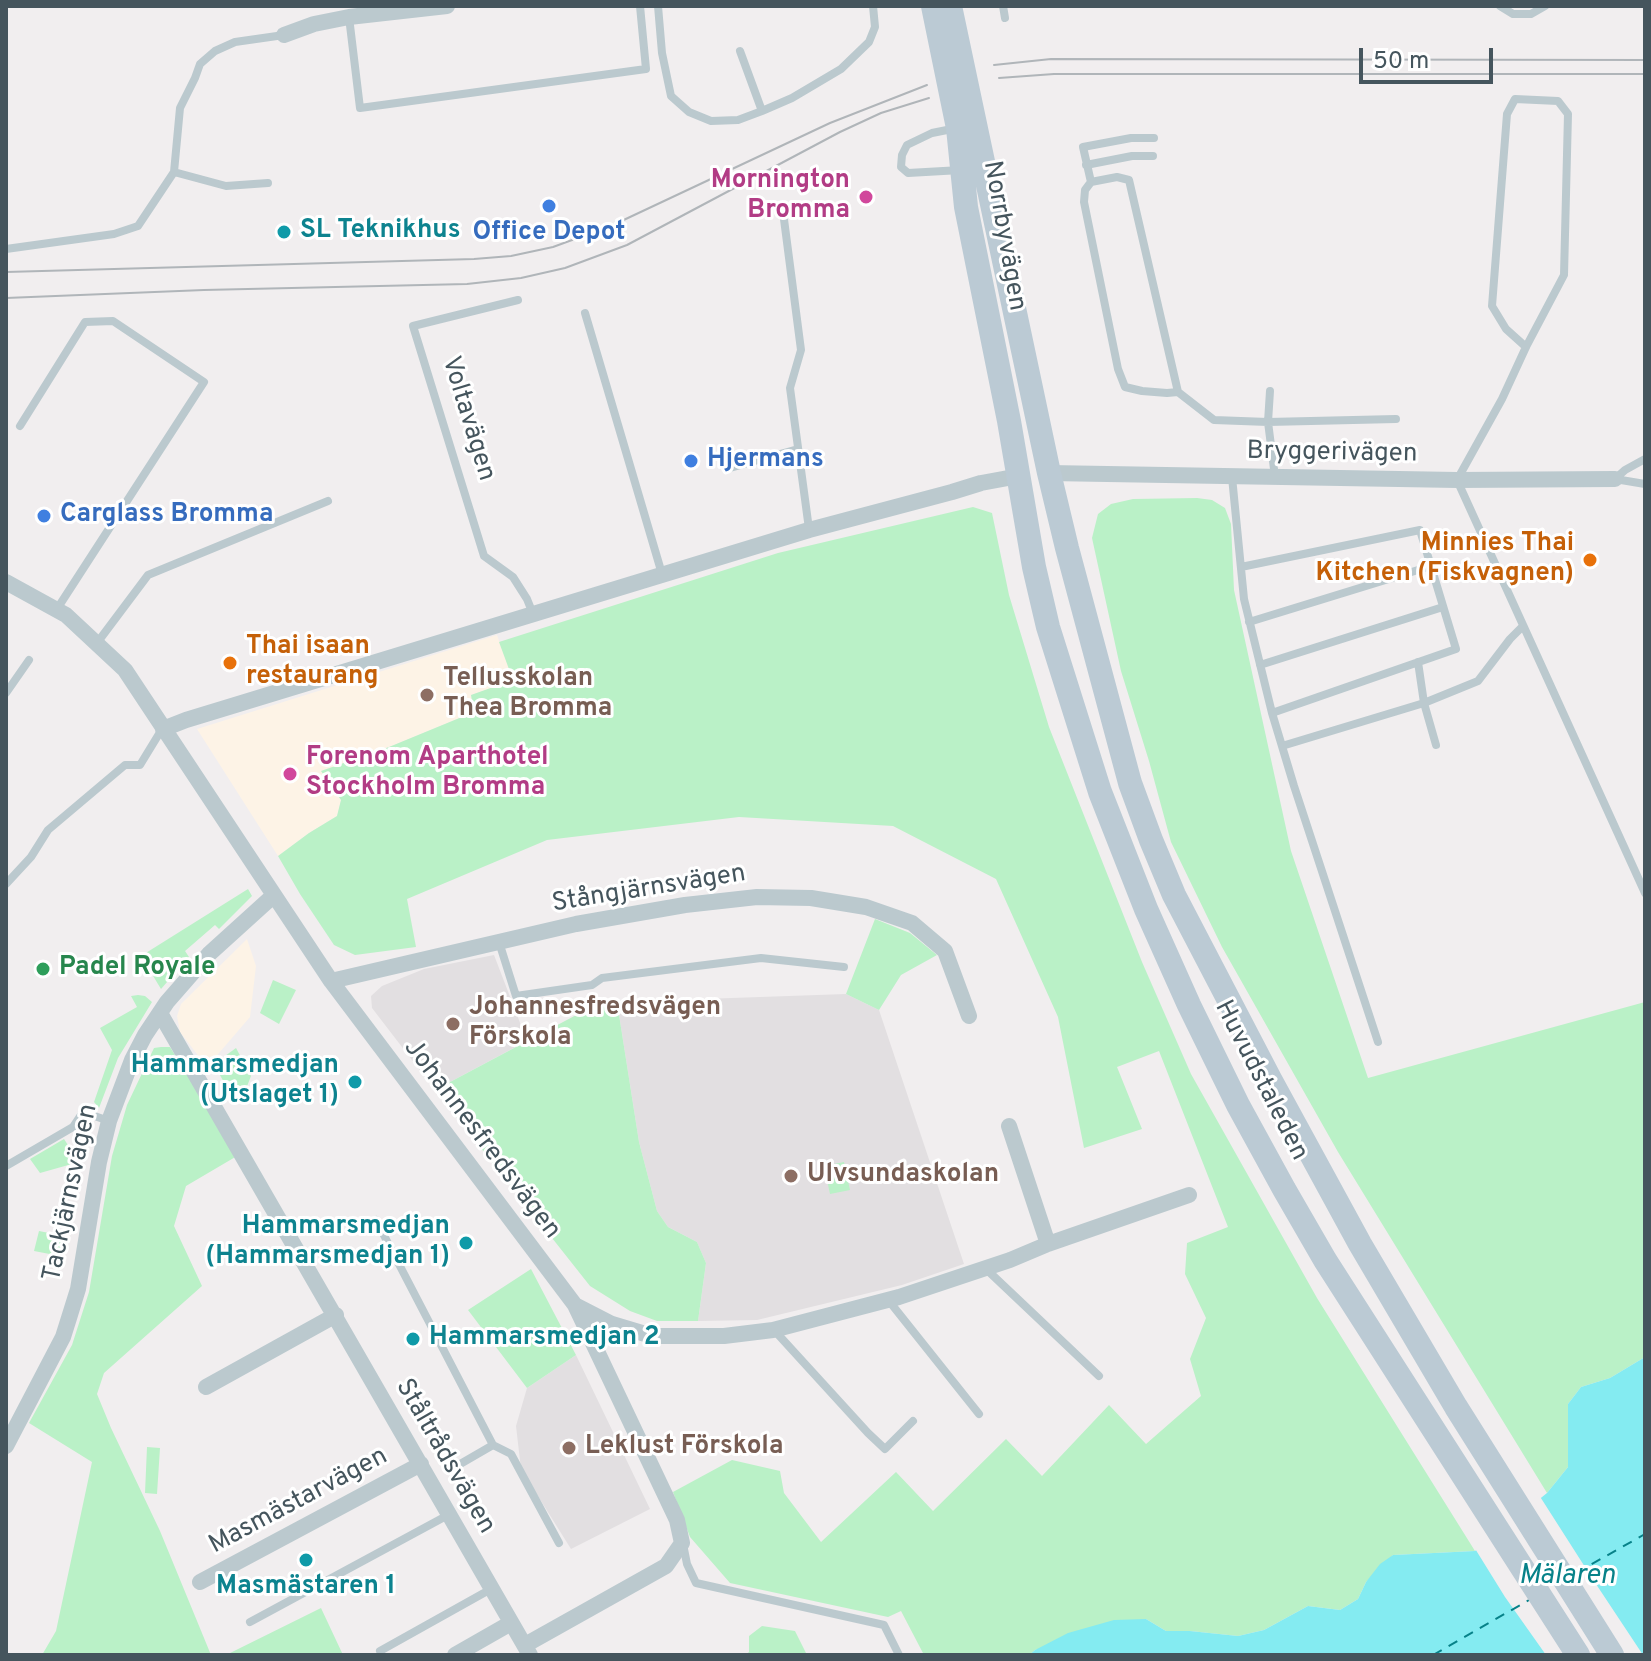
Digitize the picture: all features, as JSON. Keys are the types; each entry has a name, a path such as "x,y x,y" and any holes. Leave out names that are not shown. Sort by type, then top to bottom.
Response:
{"main road":[{"name":"Norrbyvägen","path":"933,6 958,128 966,207 1019,476"},
{"name":"Norrbyvägen","path":"950,6 1049,473"},
{"path":"1019,476 1049,473"},
{"name":"Huvudstaleden","path":"1049,473 1130,783 1174,895 1360,1244 1464,1421 1607,1647"},
{"name":"Huvudstaleden","path":"1019,476 1031,554 1048,627 1100,792 1142,900 1189,1005 1238,1105 1325,1260 1578,1655"}],"street":[{"path":"284,35 314,24 349,17 447,6"},
{"name":"Bryggerivägen","path":"1049,473 1457,480 1615,479"},
{"path":"163,729 809,530 981,483 1019,476"},
{"name":"Johannesfredsvägen","path":"6,582 66,615 125,670 331,981 575,1305 612,1324 652,1336 724,1336 773,1330 889,1300 1189,1195"},
{"name":"Tackjärnsvägen","path":"6,1446 63,1337 78,1289 109,1121 132,1060 160,1013 209,954 273,896"},
{"name":"Stångjärnsvägen","path":"331,981 576,924 692,903 757,897 811,898 866,907 912,923 945,951 969,1016"},
{"name":"Ståltrådsvägen","path":"160,1013 528,1650"},
{"path":"1009,1126 1048,1244"},
{"path":"528,1650 666,1566 682,1543 677,1520 575,1305"},
{"path":"206,1387 336,1315"},
{"name":"Masmästarvägen","path":"200,1582 421,1464"},
{"path":"455,1655 511,1623"}],"lane":[{"path":"349,17 360,108 646,69 640,6"},
{"path":"658,6 662,53 671,96 689,112 711,121 738,120 762,111 792,98 841,69 869,42 875,27 873,6"},
{"path":"1003,6 1005,18"},
{"path":"1500,6 1513,14 1531,14 1545,6"},
{"path":"6,249 114,234 138,226 174,172 180,108 200,64 215,51 235,42 284,35"},
{"path":"740,51 762,111"},
{"path":"1526,347 1506,329 1492,306 1507,114 1515,99 1558,101 1568,114 1564,275 1502,399 1457,480 1645,893"},
{"path":"958,128 932,133 907,145 901,167 908,173 962,170"},
{"path":"1091,182 1083,147 1131,138 1154,138"},
{"path":"1086,165 1132,156 1153,156"},
{"path":"174,172 226,186 268,183"},
{"path":"1178,392 1125,387 1118,369 1084,202 1085,190 1091,182 1117,177 1129,180 1178,392 1214,420 1396,419"},
{"path":"782,204 801,350 790,388 809,530"},
{"name":"Voltavägen","path":"518,300 413,326 484,556 513,577 533,614"},
{"path":"585,313 662,574"},
{"path":"20,426 85,322 113,321 204,382 56,610"},
{"path":"1270,391 1268,422 1275,477"},
{"path":"730,468 798,449"},
{"path":"1615,479 1645,459"},
{"path":"1232,477 1244,599 1272,713 1378,1042"},
{"path":"1615,479 1645,484"},
{"path":"96,643 148,575 328,501"},
{"path":"1241,567 1420,530 1456,649 1272,713"},
{"path":"1249,622 1431,566"},
{"path":"1260,665 1443,607"},
{"path":"1282,746 1424,703 1478,681 1523,626"},
{"path":"6,693 29,660"},
{"path":"1418,662 1424,703 1436,745"},
{"path":"6,884 31,857 48,830 125,765 140,765 163,729"},
{"path":"499,941 516,996 592,985 602,978 761,958 844,967"},
{"path":"6,1166 73,1127 83,1112 109,1121"},
{"path":"376,1220 493,1445 511,1454 559,1543"},
{"path":"986,1268 1099,1376"},
{"path":"889,1300 979,1414"},
{"path":"773,1330 885,1449 913,1421"},
{"path":"455,1467 493,1445"},
{"path":"250,1622 450,1514"},
{"path":"682,1543 696,1583 884,1625 899,1655"},
{"path":"380,1651 492,1589"}],"shaded area":[{"path":"497,635 513,680 471,695 474,712 321,771 341,800 337,816 278,856 197,729"},
{"path":"247,939 256,966 250,1017 207,1067 180,1032 177,1016 181,1004"},
{"name":"Johannesfredsvägen Förskola","path":"494,955 527,1041 435,1090 372,1008 371,996 382,986 424,969"},
{"name":"Ulvsundaskolan","path":"846,994 879,1010 964,1264 902,1285 757,1320 698,1321 706,1263 697,1242 668,1227 657,1211 639,1142 617,1002"},
{"name":"Leklust Förskola","path":"576,1355 650,1509 571,1549 521,1469 516,1426 527,1388"}],"green space":[{"path":"1133,499 1212,500 1225,508 1231,524 1234,590 1291,851 1368,1078 1645,1002 1645,1357 1610,1378 1581,1387 1568,1404 1568,1467 1547,1493 1338,1152 1222,947 1171,842 1121,671 1092,538 1098,514 1111,504"},
{"path":"973,507 992,513 1009,595 1049,727 1142,962 1191,1074 1317,1298 1475,1551 1393,1555 1366,1582 1358,1599 1340,1610 1308,1606 1264,1630 1238,1636 1166,1631 1146,1619 1035,1650 1029,1655 924,1655 901,1611 888,1617 730,1583 690,1537 673,1492 732,1460 780,1471 784,1493 821,1542 896,1472 933,1511 1006,1439 1042,1476 1109,1405 1146,1444 1201,1396 1190,1359 1206,1318 1185,1274 1187,1243 1228,1227 1159,1051 1117,1067 1142,1129 1084,1148 1058,1017 996,879 893,826 739,817 547,840 407,899 416,947 355,955 334,945 278,856 337,816 341,800 321,771 474,712 471,695 513,680 499,642 778,553"},
{"path":"248,889 252,896 219,929 215,925 185,951 189,957 161,989 141,956"},
{"path":"875,919 910,933 937,955 901,975 879,1010 846,994"},
{"path":"273,980 296,990 279,1024 260,1013"},
{"path":"138,995 152,1002 118,1058 99,1108 94,1102 112,1050 100,1028 137,1007 131,996"},
{"path":"617,1002 639,1142 657,1211 668,1227 697,1242 706,1263 698,1321 657,1321 630,1311 590,1286 435,1090 580,1013"},
{"path":"170,1047 237,1156 186,1186 174,1226 202,1286 104,1373 97,1394 160,1531 211,1655 42,1655 56,1631 92,1462 29,1423 72,1345 89,1292 112,1156 127,1105 154,1048"},
{"path":"236,1048 251,1076 246,1089 227,1088 214,1064"},
{"path":"64,1139 79,1162 40,1173 30,1159"},
{"path":"844,1162 850,1190 830,1194 824,1166"},
{"path":"39,1231 64,1236 60,1256 34,1251"},
{"path":"531,1269 576,1355 527,1388 468,1310"},
{"path":"147,1447 160,1448 157,1494 145,1493"},
{"path":"321,1608 343,1655 226,1655"},
{"path":"762,1626 795,1631 807,1655 745,1655 749,1652 749,1636"}],"water":[{"name":"Mälaren","path":"1645,1357 1645,1655 1029,1655 1068,1633 1114,1620 1146,1619 1166,1631 1238,1636 1264,1630 1308,1606 1340,1610 1358,1599 1380,1564 1393,1555 1475,1551 1547,1493 1568,1467 1568,1404 1581,1387 1610,1378"}],"pier":[{"path":"1539,1495 1643,1655 1546,1655 1505,1597 1474,1547"}],"ferry route":[{"path":"1576,1573 1645,1534"},
{"path":"1433,1655 1529,1600"}],"tram line":[{"path":"994,65 1051,59 1645,60"},
{"path":"999,78 1054,74 1645,74"},
{"path":"6,272 511,256 553,247 613,225 830,123 927,85"},
{"path":"6,298 467,284 521,278 565,268 627,245 840,132 881,113 929,98"}],"place":[{"name":"Mornington Bromma","path":"866,197"},
{"name":"Office Depot","path":"549,206"},
{"name":"SL Teknikhus","path":"284,232"},
{"name":"Hjermans","path":"691,461"},
{"name":"Carglass Bromma","path":"44,516"},
{"name":"Minnies Thai Kitchen (Fiskvagnen)","path":"1590,560"},
{"name":"Thai isaan restaurang","path":"230,663"},
{"name":"Tellusskolan Thea Bromma","path":"427,695"},
{"name":"Forenom Aparthotel Stockholm Bromma","path":"290,774"},
{"name":"Padel Royale","path":"43,969"},
{"name":"Johannesfredsvägen Förskola","path":"453,1024"},
{"name":"Hammarsmedjan (Utslaget 1)","path":"355,1082"},
{"name":"Ulvsundaskolan","path":"791,1176"},
{"name":"Hammarsmedjan (Hammarsmedjan 1)","path":"466,1243"},
{"name":"Hammarsmedjan 2","path":"413,1339"},
{"name":"Leklust Förskola","path":"569,1448"},
{"name":"Masmästaren 1","path":"306,1560"}]}
